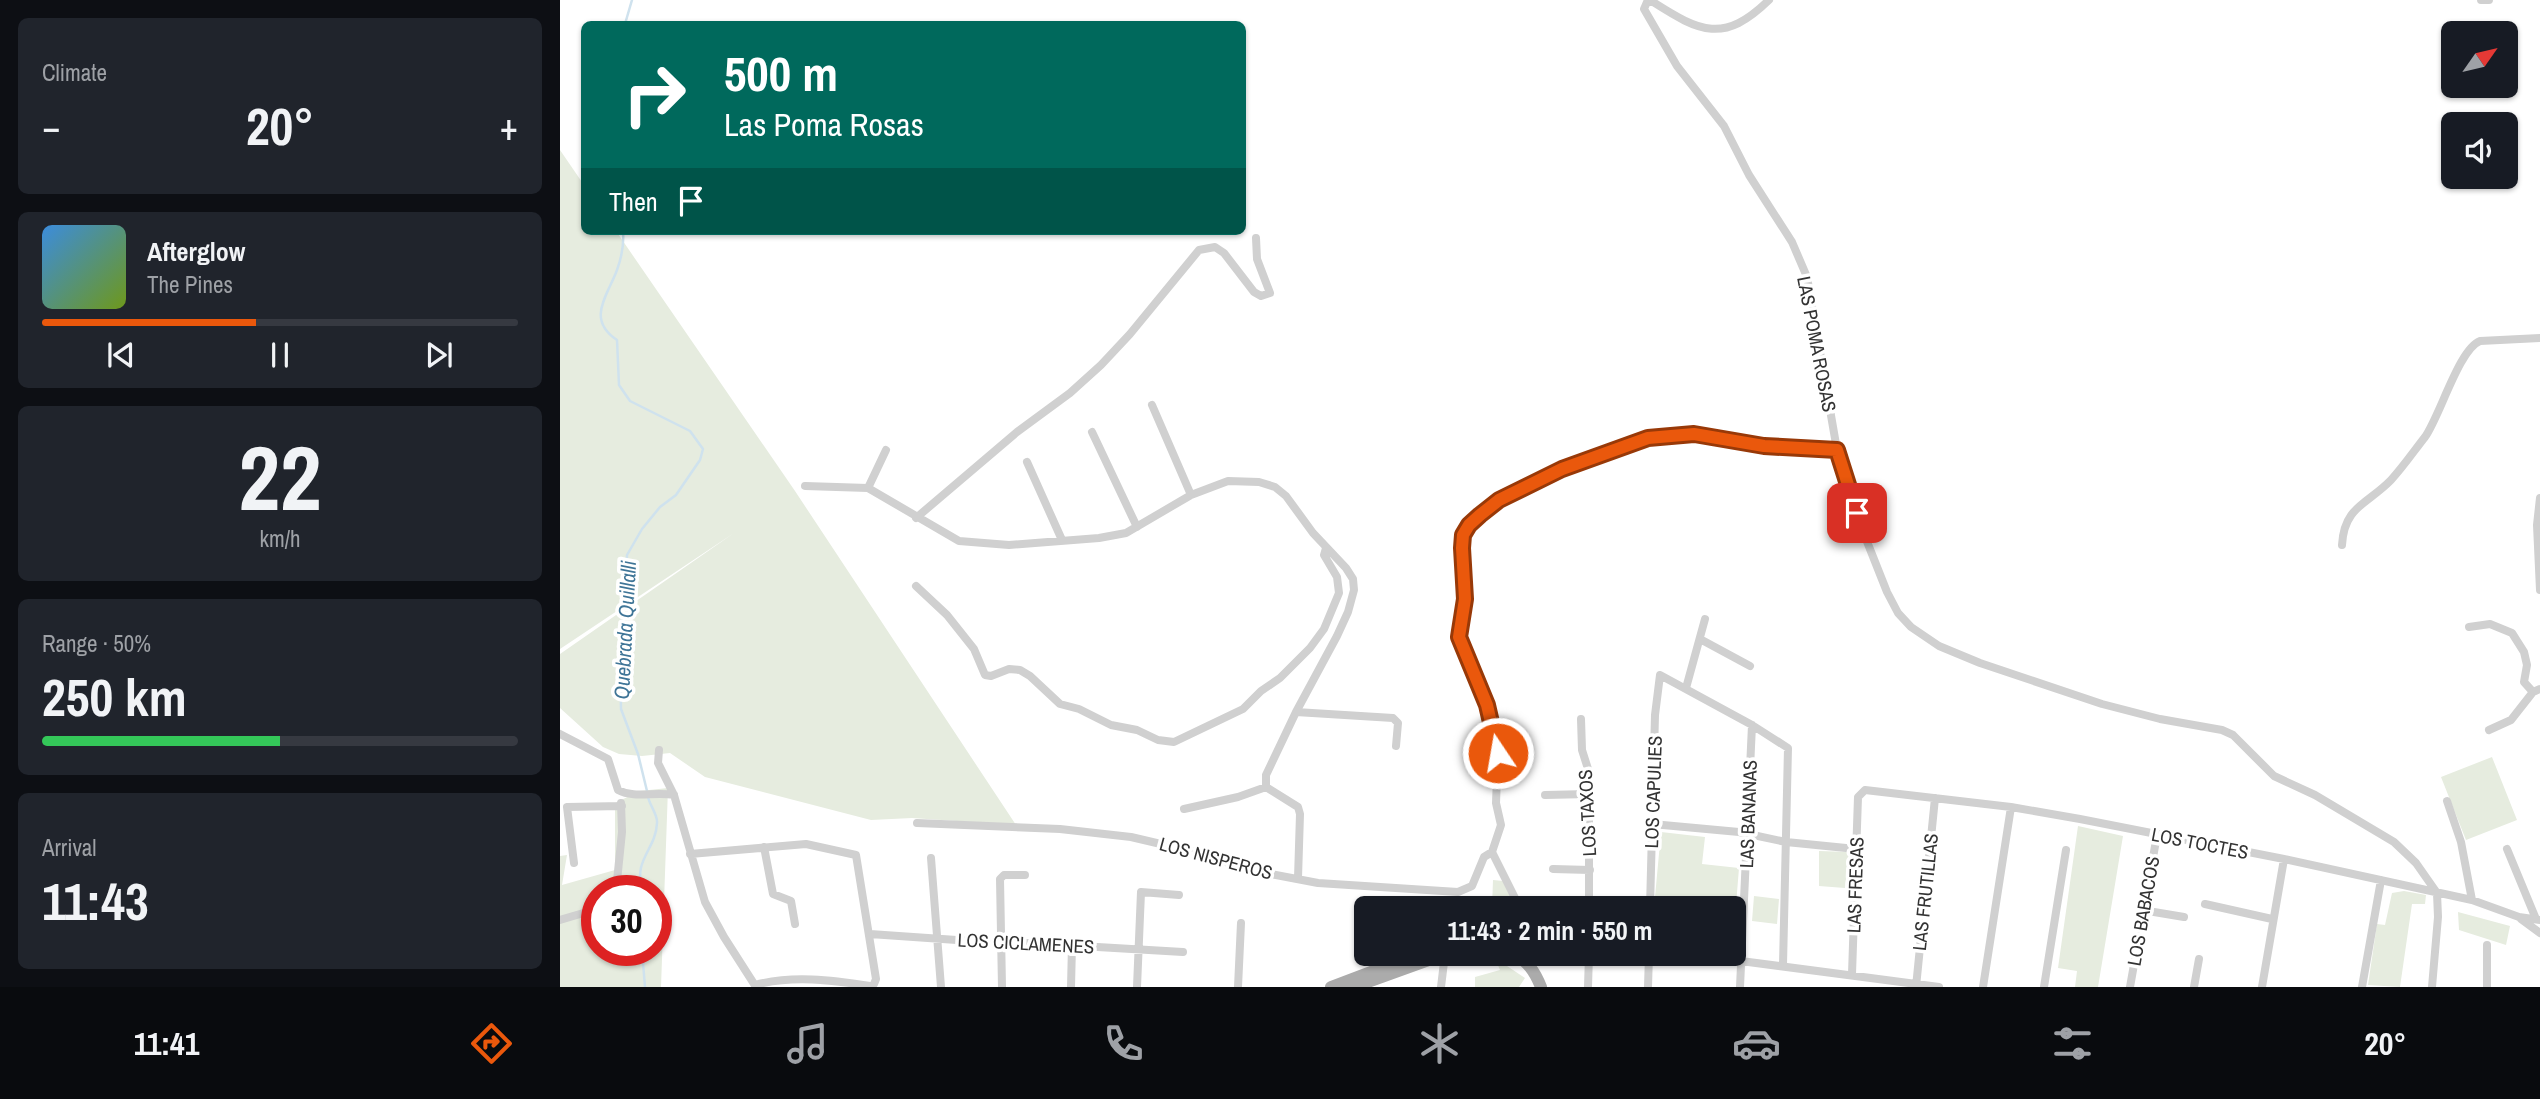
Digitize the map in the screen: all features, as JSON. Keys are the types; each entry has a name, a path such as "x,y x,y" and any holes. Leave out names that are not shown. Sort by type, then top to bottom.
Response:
{"main road":[{"path":"1338,986 1388,966"},
{"path":"1354,987 1412,966"},
{"path":"1532,966 1541,987"},
{"path":"1540,966 1551,987"}],"street":[{"name":"LAS POMA ROSAS","path":"1769,0 1738,25 1718,29 1685,22 1653,2 1647,2 1644,9 1678,66 1724,126 1749,175 1792,242 1807,277 1837,450 1864,534 1898,613 1910,627 1939,646 2004,671 2102,704 2160,719 2222,730 2233,735 2274,776 2315,795 2394,842 2416,863 2437,893"},
{"path":"2481,0 2489,0"},
{"path":"916,518 1101,365 1199,250 1214,247 1224,253 1254,292 1261,296 1270,293 1257,259 1255,238"},
{"path":"2342,545 2345,523 2363,502 2391,480 2434,423 2460,364 2473,343 2540,338"},
{"path":"1152,405 1191,495"},
{"path":"1092,432 1137,527"},
{"path":"1514,896 1492,852 1501,825 1496,803 1496,734 1483,693 1459,637 1465,599 1463,535 1469,525 1499,500 1551,474 1648,438 1694,434 1764,446 1837,450"},
{"path":"868,488 886,450"},
{"path":"1027,463 1062,540"},
{"path":"805,486 868,488 952,538 973,544 1009,545 1115,536 1137,527 1191,495 1228,481 1259,482 1275,487 1286,496 1326,548 1346,568 1353,579 1354,590 1337,636 1266,775 1266,787"},
{"path":"2540,498 2537,525 2540,590"},
{"path":"916,586 953,623 977,653 985,675 991,676 1009,669 1020,670 1060,704 1079,709 1111,725 1138,730 1158,740 1174,742 1243,709 1261,691 1280,678 1317,638 1329,619 1339,593 1337,577 1324,555 1326,548"},
{"path":"1705,619 1686,688 1788,748 1783,965"},
{"path":"2469,627 2490,624 2512,633 2524,652 2527,665 2524,682 2537,691 2514,717 2489,730"},
{"path":"1700,639 1751,666"},
{"name":"LOS CAPULIES","path":"1650,896 1655,715 1660,675 1686,688"},
{"path":"1296,712 1393,718 1398,723 1396,746"},
{"name":"LOS TAXOS","path":"1581,719 1582,751 1589,772 1589,896"},
{"name":"LAS BANANAS","path":"1745,896 1752,725"},
{"path":"560,734 608,759 622,806 618,875"},
{"path":"659,750 659,762 674,795 690,854 705,902 756,986 766,982 825,979 870,986 874,984 876,979 858,858 853,853 806,844 690,854"},
{"path":"1184,809 1238,797 1266,787"},
{"path":"1266,787 1298,807 1298,878"},
{"path":"618,790 636,795 661,792 674,795"},
{"name":"LOS TOCTES","path":"1858,797 1865,790 2011,807 2284,859 2472,900 2519,917 2538,920"},
{"path":"1545,795 1589,794"},
{"name":"LAS FRESAS","path":"1852,974 1858,797"},
{"name":"LAS FRUTILLAS","path":"1916,986 1935,798"},
{"path":"2447,801 2461,842 2472,900"},
{"path":"575,863 567,807 622,806"},
{"path":"1983,987 2011,807"},
{"name":"LOS NISPEROS","path":"916,822 1060,828 1131,837 1195,852 1250,870 1332,885 1464,891 1472,886 1484,857 1492,852"},
{"path":"1652,824 1748,833 1786,842 1856,849"},
{"name":"LOS BABACOS","path":"2130,987 2157,835"},
{"path":"764,847 773,894 791,901 795,924"},
{"path":"2044,987 2066,849"},
{"path":"2507,849 2538,920"},
{"path":"931,858 941,987"},
{"path":"2262,987 2284,859"},
{"path":"1553,869 1590,870"},
{"path":"1002,987 1000,879 1004,875 1025,875"},
{"path":"2362,987 2381,880"},
{"path":"1137,987 1141,892 1179,895"},
{"path":"2432,987 2438,916 2437,893"},
{"path":"2205,904 2272,919"},
{"path":"2142,910 2184,917"},
{"path":"560,920 581,914"},
{"path":"2519,917 2540,933"},
{"path":"1238,987 1241,923"},
{"name":"LOS CICLAMENES","path":"870,934 1183,951"},
{"path":"1071,987 1072,945"},
{"path":"2487,945 2487,987"},
{"path":"2194,987 2199,959"},
{"path":"1746,960 1852,974 1916,986 1939,987"},
{"path":"1441,987 1444,966"},
{"path":"1588,987 1589,966"},
{"path":"1648,987 1649,966"},
{"name":"LAS BANANAS","path":"1740,987 1742,966"}],"shaded area":[{"path":"560,150 581,181 581,235 619,235 795,491 1016,825 912,818 871,820 705,777 670,753 642,756 619,754 603,747 560,708 560,654 734,533 560,649"},
{"path":"2492,757 2517,820 2466,840 2441,777"},
{"path":"668,788 665,875 597,875 615,870 615,803 640,791"},
{"path":"2078,826 2123,836 2098,987 2075,987 2077,971 2058,968"},
{"path":"1661,832 1705,837 1702,864 1739,868 1737,896 1655,896"},
{"path":"1819,851 1849,852 1845,888 1819,886"},
{"path":"567,855 562,885 581,880 581,966 662,966 661,987 560,987 560,856"},
{"path":"1493,880 1503,881 1510,896 1492,896"},
{"path":"2404,891 2426,895 2425,904 2412,904 2400,987 2368,985 2377,924 2385,925 2392,893"},
{"path":"1754,896 1779,899 1777,924 1752,921"},
{"path":"2458,912 2510,926 2506,945 2459,930"},
{"path":"1498,966 1507,966 1525,978 1519,987 1475,987 1475,977 1500,970"}],"waterway":[{"name":"Quebrada Quillalli","path":"626,21 632,0"},
{"name":"Quebrada Quillalli","path":"623,235 620,261 604,298 601,316 608,332 617,340 619,385 630,401 690,431 703,449 700,460 676,495 660,507 642,529 627,555 620,656 621,709 638,754 647,791"},
{"name":"Quebrada Quillalli","path":"640,875 657,823 648,797"},
{"name":"Quebrada Quillalli","path":"643,966 645,987"}],"route":[{"path":"1498,753 1496,734 1483,693 1462,649 1459,625 1465,599 1463,535 1469,525 1499,500 1562,469 1623,446 1668,434 1694,434 1764,446 1837,450 1857,513"}]}
